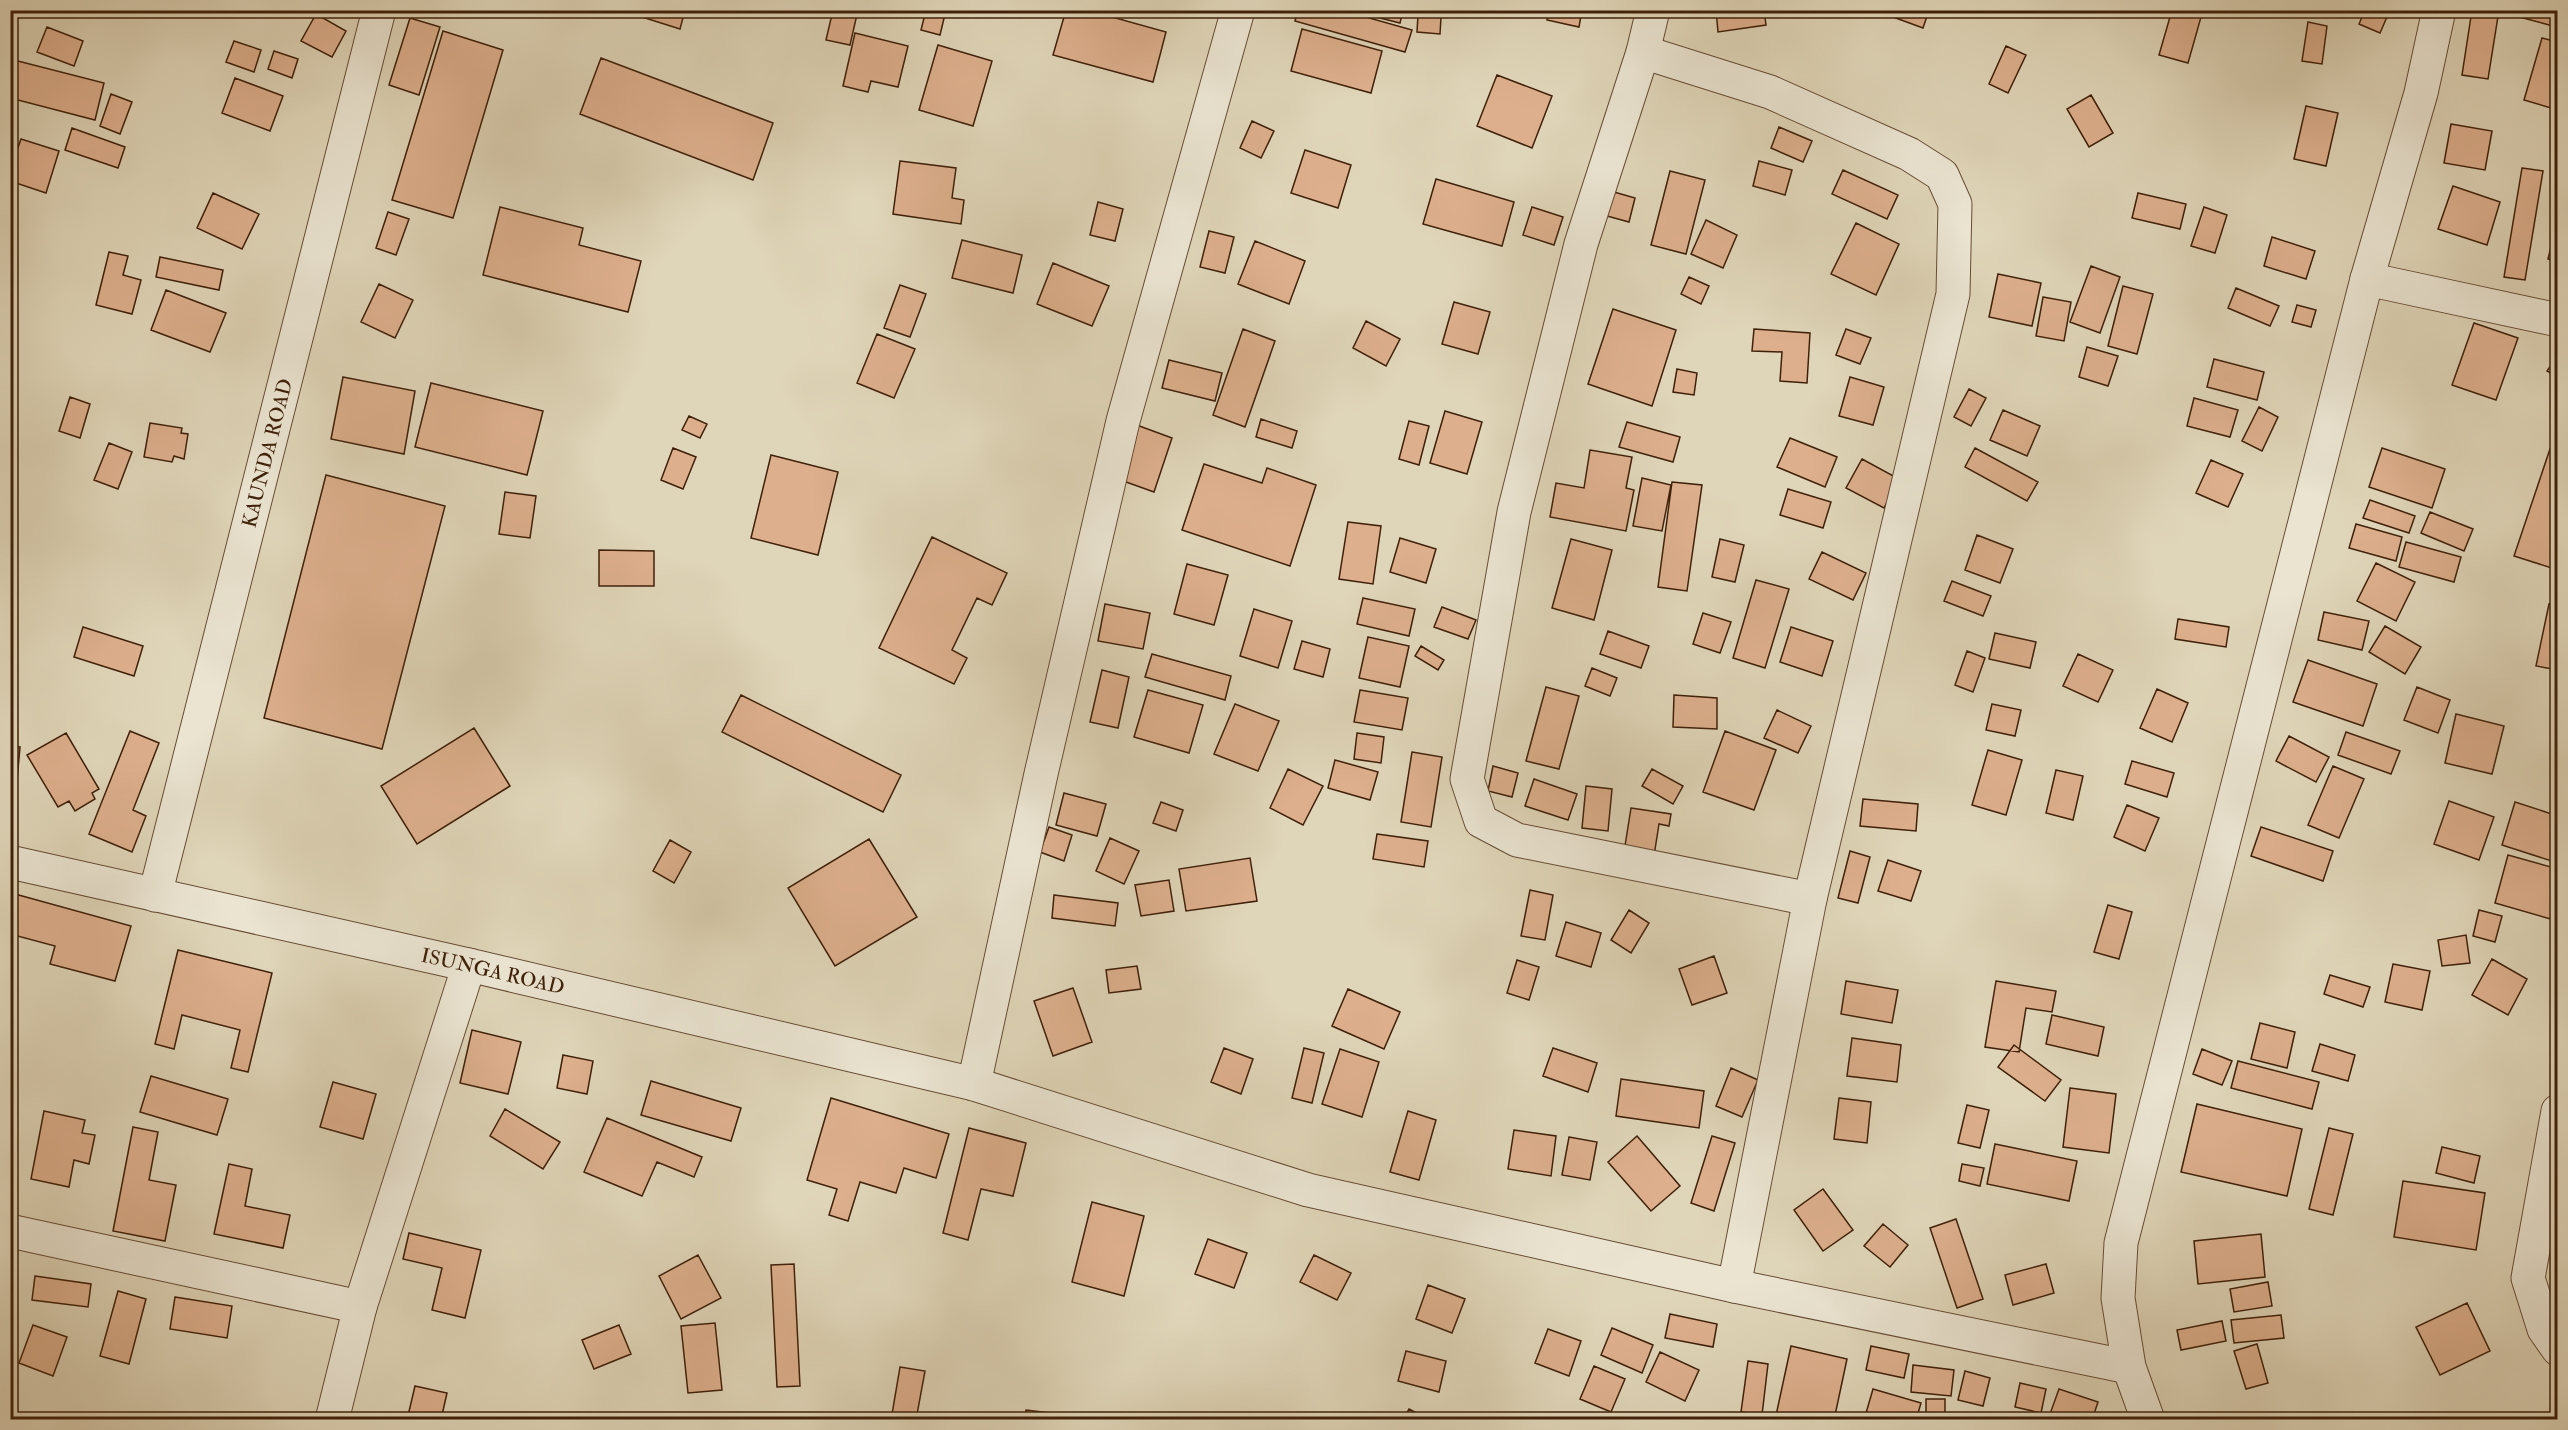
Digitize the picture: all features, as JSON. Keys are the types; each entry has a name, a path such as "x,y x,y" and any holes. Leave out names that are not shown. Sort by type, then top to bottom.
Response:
{"street":[{"name":"KAUNDA ROAD","path":"155,895 379,10"},
{"path":"974,1084 1041,774 1123,421 1238,10"},
{"path":"1653,10 1643,52 1581,244 1514,512 1467,779 1481,821 1517,840 1810,899"},
{"path":"2148,1419 2129,1367 2118,1298 2121,1243 2367,279 2421,93 2439,10"},
{"path":"1643,52 1770,92 1909,154 1942,175 1955,204 1953,294 1810,899 1734,1286"},
{"path":"2367,279 2558,320"},
{"name":"ISUNGA ROAD","path":"10,862 469,965 974,1084 1308,1190 1734,1286 2129,1367"},
{"path":"332,1419 360,1307 469,965"},
{"path":"2558,1111 2528,1278 2544,1329 2558,1349"},
{"path":"10,1231 360,1307"}],"building":[{"path":"620,10 685,10 680,29"},
{"path":"833,10 858,10 850,45 826,40"},
{"path":"926,10 946,10 940,35 921,30"},
{"path":"1066,10 1087,10 1166,32 1153,82 1053,55"},
{"path":"1298,10 1341,10 1412,30 1405,52 1295,21"},
{"path":"1348,10 1403,10 1400,23"},
{"path":"1549,10 1582,10 1579,27 1547,20"},
{"path":"1716,10 1764,10 1766,25 1718,32"},
{"path":"1874,10 1929,10 1923,28"},
{"path":"2172,10 2203,10 2188,63 2159,55"},
{"path":"2365,10 2390,10 2380,33 2359,24"},
{"path":"2472,10 2499,10 2488,79 2462,75"},
{"path":"2509,10 2557,10 2553,26 2508,14"},
{"path":"316,14 346,31 332,57 301,41"},
{"path":"1418,15 1441,17 1440,34 1417,32"},
{"path":"410,18 440,27 419,95 389,85"},
{"path":"2308,22 2327,26 2322,64 2302,61"},
{"path":"47,27 83,41 74,66 37,52"},
{"path":"1302,29 1382,51 1371,93 1291,71"},
{"path":"443,31 503,50 453,218 392,200"},
{"path":"855,33 908,46 898,87 871,81 868,92 843,86"},
{"path":"2542,38 2558,42 2558,110 2524,100"},
{"path":"234,41 261,50 254,72 226,62"},
{"path":"938,45 992,61 973,126 919,110"},
{"path":"2006,46 2026,55 2008,93 1989,84"},
{"path":"274,51 298,59 292,78 268,69"},
{"path":"601,58 773,123 753,180 580,114"},
{"path":"10,59 104,83 95,120 10,98"},
{"path":"1497,75 1552,96 1532,148 1477,126"},
{"path":"235,78 283,96 270,131 222,113"},
{"path":"111,94 132,102 120,134 100,126"},
{"path":"2091,95 2113,133 2089,147 2067,109"},
{"path":"2306,106 2338,113 2326,166 2294,159"},
{"path":"1252,121 1274,131 1261,158 1240,148"},
{"path":"2451,124 2492,131 2485,170 2444,163"},
{"path":"1779,127 1812,141 1803,162 1771,148"},
{"path":"72,128 125,147 118,168 65,150"},
{"path":"21,139 59,151 46,193 10,181 10,171"},
{"path":"1305,150 1351,165 1338,208 1291,193"},
{"path":"900,161 956,168 952,198 964,200 961,224 893,214"},
{"path":"1759,161 1792,170 1785,195 1753,186"},
{"path":"2522,168 2543,171 2525,280 2504,277"},
{"path":"1843,170 1898,195 1887,219 1832,194"},
{"path":"1670,171 1705,180 1686,254 1651,245"},
{"path":"1436,179 1514,202 1502,246 1423,224"},
{"path":"2453,186 2500,202 2487,245 2438,229"},
{"path":"1614,192 1635,198 1629,222 1607,216"},
{"path":"213,193 259,214 242,249 197,228"},
{"path":"2138,193 2186,204 2180,229 2132,218"},
{"path":"1098,202 1123,209 1115,241 1090,235"},
{"path":"500,207 583,228 579,245 641,261 628,312 483,275"},
{"path":"1532,207 1563,217 1554,245 1523,235"},
{"path":"2204,207 2227,215 2215,253 2191,246"},
{"path":"388,212 409,219 396,255 376,248"},
{"path":"2558,218 2558,262 2548,259"},
{"path":"1706,220 1737,235 1723,268 1691,254"},
{"path":"1856,223 1899,244 1876,295 1831,274"},
{"path":"1209,231 1234,237 1225,273 1200,267"},
{"path":"2272,237 2315,251 2306,279 2264,266"},
{"path":"962,240 1022,255 1013,293 952,278"},
{"path":"1255,241 1305,261 1289,304 1238,284"},
{"path":"109,252 128,256 123,275 141,280 132,314 96,305"},
{"path":"160,257 223,270 219,290 156,277"},
{"path":"1053,263 1109,286 1092,326 1037,304"},
{"path":"2091,266 2120,277 2100,333 2070,322"},
{"path":"1998,274 2041,283 2032,326 1989,317"},
{"path":"1689,277 1709,286 1701,304 1681,294"},
{"path":"379,284 413,300 395,338 361,322"},
{"path":"900,285 926,294 910,337 884,328"},
{"path":"2123,286 2153,294 2137,354 2108,346"},
{"path":"2236,288 2279,306 2270,326 2228,308"},
{"path":"166,290 226,313 210,352 151,330"},
{"path":"2043,297 2071,302 2064,341 2036,336"},
{"path":"1454,302 1490,312 1478,354 1442,344"},
{"path":"2297,305 2316,310 2311,327 2292,322"},
{"path":"1613,309 1676,330 1652,406 1588,384"},
{"path":"1366,321 1400,339 1386,366 1353,348"},
{"path":"2474,323 2518,338 2496,400 2452,385"},
{"path":"1243,329 1275,341 1245,427 1213,415"},
{"path":"1754,329 1810,333 1807,383 1780,381 1782,352 1752,351"},
{"path":"1846,329 1871,338 1860,364 1836,355"},
{"path":"877,334 915,349 894,398 857,383"},
{"path":"2087,347 2118,356 2108,386 2079,377"},
{"path":"2558,355 2558,377 2547,371"},
{"path":"2214,359 2264,372 2257,400 2207,387"},
{"path":"1169,360 1222,373 1215,401 1162,388"},
{"path":"1677,369 1697,373 1694,395 1673,392"},
{"path":"343,377 415,391 404,454 331,439"},
{"path":"1850,377 1884,387 1873,425 1839,416"},
{"path":"431,383 543,411 527,475 415,447"},
{"path":"1969,389 1986,398 1971,426 1954,417"},
{"path":"70,397 90,404 80,438 59,431"},
{"path":"2194,398 2238,410 2230,437 2187,426"},
{"path":"2259,407 2278,417 2262,451 2242,441"},
{"path":"2003,410 2040,426 2027,456 1990,440"},
{"path":"1445,411 1482,422 1467,474 1430,463"},
{"path":"689,416 707,424 700,438 682,430"},
{"path":"1261,419 1297,431 1292,448 1256,437"},
{"path":"1409,421 1429,426 1419,465 1399,459"},
{"path":"1627,422 1680,437 1673,462 1619,447"},
{"path":"150,423 182,428 181,433 188,434 184,459 174,456 172,462 144,457"},
{"path":"1134,424 1172,438 1154,492 1115,478"},
{"path":"1790,438 1837,457 1825,487 1777,467"},
{"path":"109,443 132,452 118,489 94,480"},
{"path":"673,448 696,457 683,489 661,480"},
{"path":"1975,448 2038,482 2027,501 1965,467"},
{"path":"2382,448 2445,469 2432,508 2369,487"},
{"path":"2550,449 2558,451 2558,570 2514,556"},
{"path":"1590,450 1632,457 1626,488 1634,490 1626,531 1550,517 1556,483 1584,488"},
{"path":"771,455 838,472 818,555 751,538"},
{"path":"1862,459 1899,479 1884,508 1846,488"},
{"path":"2211,460 2243,474 2228,507 2196,493"},
{"path":"1204,464 1262,483 1267,468 1316,485 1290,566 1182,530"},
{"path":"326,475 445,506 382,749 264,718"},
{"path":"1642,478 1671,485 1662,531 1633,526"},
{"path":"1672,482 1702,485 1687,591 1658,587"},
{"path":"1788,489 1831,502 1823,528 1780,515"},
{"path":"505,492 536,496 530,538 499,534"},
{"path":"2370,500 2415,516 2409,533 2363,518"},
{"path":"2430,512 2473,529 2464,551 2421,533"},
{"path":"1348,522 1381,526 1373,584 1339,579"},
{"path":"2356,524 2402,537 2396,561 2349,548"},
{"path":"1977,535 2013,549 2000,583 1965,570"},
{"path":"932,537 1007,573 992,605 977,598 952,650 967,658 954,684 879,648"},
{"path":"1400,538 1436,549 1426,583 1390,572"},
{"path":"1571,539 1612,550 1594,620 1552,608"},
{"path":"1720,539 1744,545 1735,582 1712,577"},
{"path":"2406,542 2461,557 2454,582 2399,567"},
{"path":"599,550 654,551 654,586 599,586"},
{"path":"1822,552 1866,573 1853,600 1809,579"},
{"path":"2376,563 2415,582 2396,621 2357,601"},
{"path":"1187,564 1228,575 1214,625 1174,614"},
{"path":"1756,580 1789,589 1765,668 1733,658"},
{"path":"1952,581 1991,596 1983,616 1944,601"},
{"path":"1363,598 1415,609 1409,636 1357,624"},
{"path":"1105,604 1150,613 1143,649 1098,641"},
{"path":"2549,604 2558,606 2558,670 2536,666"},
{"path":"1442,607 1476,620 1468,639 1434,627"},
{"path":"1254,609 1292,621 1278,668 1240,656"},
{"path":"2324,612 2369,621 2362,650 2318,640"},
{"path":"1703,613 1731,622 1720,653 1693,644"},
{"path":"2178,619 2229,627 2226,647 2175,639"},
{"path":"2385,626 2421,647 2405,674 2369,652"},
{"path":"83,627 143,646 134,676 74,657"},
{"path":"1791,627 1833,641 1822,676 1780,662"},
{"path":"1608,631 1649,646 1641,668 1600,654"},
{"path":"1995,633 2036,642 2030,668 1989,659"},
{"path":"1368,637 1409,646 1400,687 1359,678"},
{"path":"1302,641 1330,649 1323,677 1294,669"},
{"path":"1421,646 1444,660 1438,670 1415,656"},
{"path":"1967,651 1985,658 1973,692 1955,685"},
{"path":"1152,654 1231,676 1225,700 1145,677"},
{"path":"2078,654 2113,670 2098,702 2063,686"},
{"path":"2308,660 2377,684 2363,726 2293,702"},
{"path":"1592,668 1617,678 1610,696 1585,686"},
{"path":"1102,670 1129,677 1118,728 1090,722"},
{"path":"1546,687 1579,696 1559,769 1526,761"},
{"path":"2417,687 2450,700 2438,733 2404,720"},
{"path":"2157,689 2188,703 2172,742 2140,728"},
{"path":"1148,690 1203,705 1189,753 1134,737"},
{"path":"1360,690 1408,698 1402,730 1354,722"},
{"path":"741,695 901,775 883,812 722,732"},
{"path":"1674,695 1717,698 1717,729 1673,727"},
{"path":"1235,704 1279,721 1258,771 1214,754"},
{"path":"1992,704 2021,710 2015,736 1986,730"},
{"path":"1777,710 1811,726 1798,753 1764,738"},
{"path":"2456,714 2504,726 2492,774 2445,763"},
{"path":"474,728 510,786 417,844 381,786"},
{"path":"130,731 159,743 133,810 146,816 132,852 89,834"},
{"path":"1725,731 1776,750 1754,810 1703,792"},
{"path":"2346,732 2400,751 2391,774 2338,755"},
{"path":"66,733 99,789 92,793 95,799 75,811 69,801 58,807 27,755"},
{"path":"1357,733 1384,737 1381,763 1354,759"},
{"path":"2289,736 2329,757 2316,782 2276,761"},
{"path":"10,746 20,747 17,780 10,779"},
{"path":"1988,750 2022,760 2006,815 1972,805"},
{"path":"1412,752 1442,757 1431,827 1401,822"},
{"path":"1335,760 1378,772 1370,800 1328,788"},
{"path":"2132,761 2174,773 2167,797 2125,784"},
{"path":"1493,766 1518,773 1512,797 1488,791"},
{"path":"2333,766 2364,779 2339,838 2308,825"},
{"path":"1288,769 1323,786 1303,825 1270,808"},
{"path":"1652,769 1683,786 1673,804 1642,786"},
{"path":"2056,770 2083,776 2073,820 2046,813"},
{"path":"1534,779 1577,794 1568,820 1525,806"},
{"path":"1586,786 1612,789 1608,831 1582,828"},
{"path":"1064,793 1106,804 1097,836 1056,825"},
{"path":"1863,799 1918,804 1916,831 1860,826"},
{"path":"2449,801 2494,817 2479,860 2434,844"},
{"path":"1161,802 1183,810 1176,831 1153,823"},
{"path":"2515,802 2558,816 2558,863 2502,845"},
{"path":"2127,805 2159,818 2145,851 2114,837"},
{"path":"1631,808 1671,814 1669,826 1659,824 1654,856 1624,852"},
{"path":"1049,827 1072,835 1064,861 1040,852"},
{"path":"2261,827 2333,851 2323,881 2251,856"},
{"path":"1377,834 1428,841 1424,867 1373,859"},
{"path":"1110,838 1139,851 1124,884 1096,871"},
{"path":"869,839 917,917 835,966 788,888"},
{"path":"670,840 691,852 674,883 653,871"},
{"path":"1850,851 1870,857 1858,903 1838,898"},
{"path":"2508,855 2558,869 2558,907 2554,920 2495,903"},
{"path":"1250,858 1257,901 1186,911 1179,869"},
{"path":"1888,860 1921,871 1911,901 1878,891"},
{"path":"1169,880 1174,911 1141,916 1135,885"},
{"path":"1530,890 1553,895 1545,940 1521,936"},
{"path":"15,894 131,926 115,981 50,964 55,946 10,934 10,910"},
{"path":"1054,895 1118,903 1115,926 1052,918"},
{"path":"2108,905 2132,912 2119,959 2094,952"},
{"path":"1629,910 1649,923 1631,953 1611,940"},
{"path":"2479,910 2502,916 2495,942 2473,936"},
{"path":"1566,922 1601,933 1591,967 1556,956"},
{"path":"2466,935 2470,963 2442,966 2438,940"},
{"path":"178,950 272,973 248,1072 231,1068 240,1030 182,1015 174,1049 155,1044"},
{"path":"1714,956 1727,993 1692,1005 1679,969"},
{"path":"2492,959 2527,979 2508,1015 2472,995"},
{"path":"1517,960 1539,967 1529,1000 1507,993"},
{"path":"2393,964 2430,971 2422,1010 2385,1002"},
{"path":"1137,966 1141,989 1109,993 1106,970"},
{"path":"2330,975 2370,987 2363,1007 2324,994"},
{"path":"1846,981 1898,990 1892,1023 1841,1014"},
{"path":"1996,981 2056,991 2052,1012 2026,1008 2019,1052 1985,1047"},
{"path":"1073,988 1092,1042 1053,1056 1034,1001"},
{"path":"1348,989 1400,1012 1384,1049 1332,1026"},
{"path":"2052,1015 2104,1027 2098,1056 2046,1044"},
{"path":"2260,1023 2295,1032 2287,1068 2251,1059"},
{"path":"472,1030 521,1042 508,1094 460,1083"},
{"path":"1852,1038 1901,1045 1897,1082 1847,1076"},
{"path":"2320,1044 2355,1055 2348,1081 2312,1071"},
{"path":"2014,1045 2061,1080 2045,1101 1998,1067"},
{"path":"1224,1048 1253,1059 1241,1094 1211,1082"},
{"path":"1304,1048 1324,1053 1312,1103 1292,1098"},
{"path":"1553,1048 1597,1063 1588,1092 1543,1076"},
{"path":"1340,1049 1379,1062 1362,1117 1322,1104"},
{"path":"2202,1049 2232,1061 2222,1085 2193,1074"},
{"path":"563,1055 593,1061 587,1094 557,1088"},
{"path":"2238,1061 2319,1082 2312,1109 2231,1088"},
{"path":"1731,1068 1758,1080 1742,1117 1716,1106"},
{"path":"151,1076 228,1099 217,1135 140,1112"},
{"path":"1621,1079 1704,1091 1699,1128 1616,1116"},
{"path":"651,1081 741,1108 731,1141 641,1115"},
{"path":"333,1082 376,1094 363,1139 320,1127"},
{"path":"2070,1088 2116,1094 2109,1153 2063,1147"},
{"path":"831,1098 949,1134 936,1178 904,1168 896,1193 860,1182 848,1221 829,1215 837,1189 807,1180"},
{"path":"1839,1098 1871,1102 1867,1143 1834,1139"},
{"path":"2197,1104 2302,1129 2287,1196 2181,1172"},
{"path":"1967,1105 1989,1110 1980,1148 1958,1143"},
{"path":"505,1109 560,1142 543,1169 490,1136"},
{"path":"44,1111 85,1120 82,1133 95,1135 89,1164 74,1160 69,1187 31,1179"},
{"path":"1408,1111 1436,1120 1419,1180 1390,1172"},
{"path":"607,1118 702,1157 694,1177 657,1162 642,1196 584,1172"},
{"path":"133,1127 158,1132 149,1180 176,1185 165,1241 113,1231"},
{"path":"969,1128 1026,1143 1013,1196 981,1189 968,1240 943,1233"},
{"path":"2329,1128 2353,1134 2333,1215 2309,1209"},
{"path":"1514,1130 1556,1136 1551,1176 1508,1169"},
{"path":"1637,1136 1680,1186 1651,1211 1608,1162"},
{"path":"1712,1136 1735,1143 1714,1211 1691,1203"},
{"path":"1569,1137 1597,1142 1590,1180 1562,1175"},
{"path":"1995,1144 2077,1161 2069,1201 1987,1184"},
{"path":"2442,1147 2480,1156 2474,1183 2436,1173"},
{"path":"229,1164 252,1169 245,1206 290,1215 283,1248 214,1234"},
{"path":"1962,1164 1984,1168 1980,1186 1959,1181"},
{"path":"2403,1181 2485,1193 2476,1250 2394,1237"},
{"path":"1823,1189 1853,1230 1823,1251 1794,1210"},
{"path":"1092,1202 1144,1216 1124,1296 1072,1282"},
{"path":"1956,1219 1983,1299 1957,1308 1930,1228"},
{"path":"1883,1224 1908,1245 1890,1267 1864,1246"},
{"path":"409,1233 481,1250 465,1318 432,1310 442,1268 403,1259"},
{"path":"2261,1234 2265,1277 2198,1284 2194,1241"},
{"path":"1208,1239 1247,1253 1234,1288 1195,1274"},
{"path":"698,1255 721,1298 681,1319 659,1276"},
{"path":"1314,1255 1351,1273 1337,1300 1300,1282"},
{"path":"794,1264 800,1386 777,1387 771,1265"},
{"path":"2046,1264 2054,1293 2013,1305 2005,1275"},
{"path":"35,1276 91,1284 88,1307 32,1300"},
{"path":"2268,1282 2272,1306 2234,1312 2230,1289"},
{"path":"1428,1285 1465,1299 1452,1333 1416,1319"},
{"path":"118,1291 146,1299 129,1364 100,1356"},
{"path":"175,1297 232,1306 227,1338 170,1329"},
{"path":"2467,1303 2490,1351 2440,1375 2416,1327"},
{"path":"1670,1314 1717,1324 1713,1347 1665,1338"},
{"path":"2281,1315 2284,1338 2234,1343 2231,1320"},
{"path":"2222,1321 2226,1341 2181,1350 2177,1330"},
{"path":"715,1323 722,1390 688,1393 681,1326"},
{"path":"33,1325 67,1337 53,1376 19,1363"},
{"path":"619,1325 631,1354 594,1369 582,1340"},
{"path":"1612,1328 1653,1345 1642,1373 1601,1355"},
{"path":"1548,1329 1581,1341 1569,1376 1535,1363"},
{"path":"2257,1344 2268,1383 2246,1389 2234,1351"},
{"path":"1791,1346 1847,1359 1834,1420 1775,1420"},
{"path":"1871,1346 1909,1354 1904,1378 1866,1370"},
{"path":"1406,1351 1446,1361 1439,1392 1398,1381"},
{"path":"1660,1352 1699,1370 1685,1401 1646,1382"},
{"path":"1748,1361 1768,1364 1762,1415 1741,1412"},
{"path":"1913,1365 1954,1370 1951,1396 1911,1392"},
{"path":"1594,1366 1625,1379 1611,1412 1580,1399"},
{"path":"900,1367 925,1371 916,1420 891,1420"},
{"path":"1965,1371 1990,1378 1983,1406 1958,1400"},
{"path":"2020,1383 2046,1389 2041,1413 2015,1407"},
{"path":"415,1386 447,1393 442,1415 456,1420 407,1420"},
{"path":"1873,1389 1921,1403 1916,1420 1864,1420"},
{"path":"2059,1389 2098,1402 2092,1420 2065,1420 2050,1414"},
{"path":"1926,1399 1945,1399 1945,1415 1926,1416"},
{"path":"1409,1409 1430,1420 1403,1420"},
{"path":"1026,1410 1089,1418 1089,1420 1025,1420"}]}
